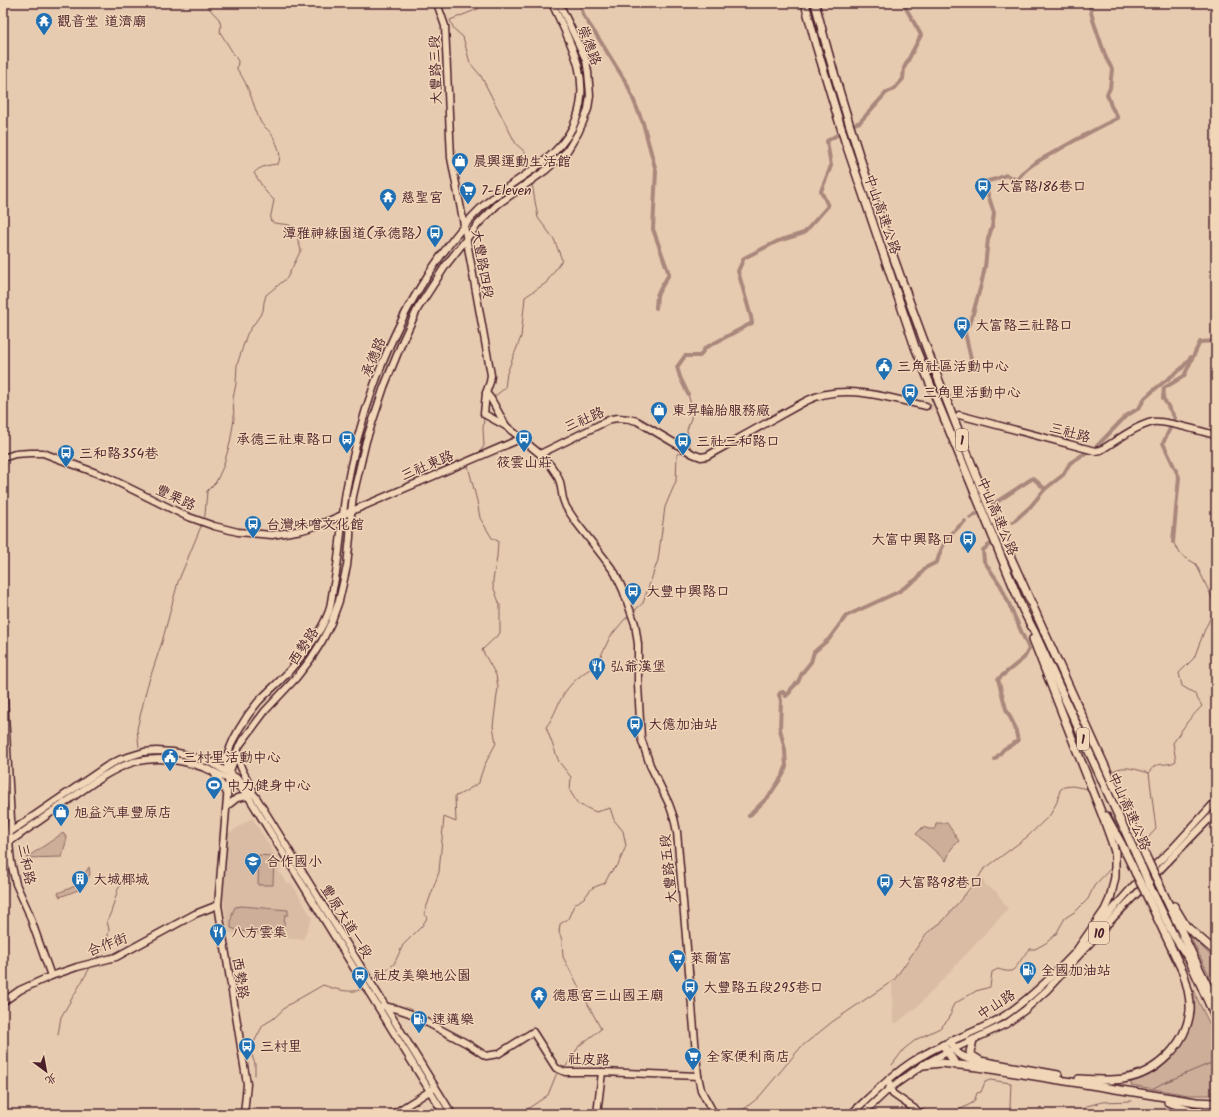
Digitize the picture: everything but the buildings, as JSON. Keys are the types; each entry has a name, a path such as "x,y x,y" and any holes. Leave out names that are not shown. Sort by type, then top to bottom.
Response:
{"highway":[{"name":"中山高速公路","path":"805,3 844,141 915,347 1023,610 1142,868 1148,889 1189,960 1216,1019"},
{"name":"中山高速公路","path":"815,3 853,137 886,238 951,414 1006,547 1059,666 1148,861 1216,1004"},
{"path":"1023,610 1115,852 1115,876 1111,894 1105,910 1078,949"},
{"path":"1079,1079 1122,1079 1153,1068 1168,1056 1184,1032 1190,1011 1187,984 1183,972 1148,889 1136,874 1090,784"},
{"path":"1163,892 1172,902 1186,926 1216,952"},
{"path":"973,1040 970,1052 981,1061"},
{"path":"952,1045 960,1056 969,1059 1182,1097 1216,1098"},
{"path":"945,1048 956,1065"},
{"path":"923,1065 941,1063 982,1067 1149,1095 1196,1102 1216,1103"},
{"path":"1149,1095 1202,1114"}],"street":[{"name":"大豐路三段","path":"437,3 446,26 449,138"},
{"name":"崇德路","path":"464,225 484,205 504,189 543,163 559,147 573,127 577,118 582,93 582,83 577,61 552,3"},
{"name":"崇德路","path":"467,238 498,204 546,170 567,151 578,133 588,109 590,95 586,60 559,3"},
{"name":"大豐路四段","path":"449,138 451,158 467,238 491,375 486,393 484,414 506,426 540,454 551,466 560,482 563,499 572,516 615,574 623,590 635,624"},
{"name":"承德路","path":"343,515 351,468 365,412 391,345 420,288 431,270 464,225"},
{"name":"承德路","path":"351,512 357,480 373,419 403,340 426,295 446,265 467,238"},
{"name":"三社路","path":"540,454 604,422 618,418 637,421 700,457 707,456 814,396 822,394 851,391 926,406"},
{"name":"大豐路四段","path":"486,393 506,426"},
{"name":"三社路","path":"959,415 1095,451 1101,450 1141,426 1154,422 1216,435"},
{"name":"三社東路","path":"343,515 520,439"},
{"name":"豐栗路","path":"3,458 15,454 30,452 43,453 107,477 186,516 214,526 238,532 272,535 280,534 319,525 343,515"},
{"name":"西勢路","path":"244,1114 247,1084 218,905 229,776 239,746 265,711 296,678 310,660 331,623 339,601 347,566 351,512"},
{"name":"西勢路","path":"229,776 226,765 228,754 236,736 250,713 258,702 289,671 321,629 329,610 336,579 343,515"},
{"name":"大豐路五段","path":"635,624 638,644 638,685 641,738 650,765 669,804 677,832 698,1076 701,1090 714,1114"},
{"name":"三和路","path":"3,680 11,819 10,832 6,843 16,884 51,976"},
{"path":"239,746 238,759 240,766 256,797"},
{"name":"豐原大道一段","path":"3,837 75,786 121,758 142,752 156,751 183,754 212,763 229,776 248,796 444,1114"},
{"path":"212,763 222,759 228,754"},
{"name":"豐原大道一段","path":"3,850 6,843 79,792 123,766 141,761 164,759 193,764 240,780 256,797 452,1114"},
{"path":"213,771 227,793"},
{"path":"227,806 237,798 248,796"},
{"name":"中山路","path":"851,1114 890,1079 913,1061 928,1052 952,1045 991,1024 1019,1006 1078,949 1136,883 1172,849 1216,802"},
{"name":"中山路","path":"952,1045 973,1040 1006,1024 1025,1010 1047,990 1113,918 1216,812"},
{"path":"3,832 10,832"},
{"name":"合作街","path":"3,1002 20,990 51,976 76,967 116,957 194,914 218,905"},
{"name":"社皮路","path":"375,1003 397,1008 409,1013 466,1043 486,1056 498,1054 532,1032 556,1068 565,1072 698,1076"},
{"name":"中山路","path":"862,1114 890,1088 945,1048"},
{"path":"597,1114 602,1072"},
{"path":"890,1079 890,1088 897,1097 922,1114"},
{"path":"393,1114 436,1087"}],"shaded area":[{"name":"合作國小","path":"252,818 281,864 279,872 286,882 293,885 312,918 303,940 228,933 223,896 228,834"},
{"path":"936,823 947,823 959,841 951,849 946,861 916,834 923,827 935,829"},
{"path":"63,833 67,838 62,857 26,858"},
{"path":"259,855 274,856 273,885 258,885"},
{"path":"89,867 90,874 83,888 60,897 58,893 78,885"},
{"path":"979,876 984,880 985,885 996,891 1008,909 920,1004 897,1023 893,1023 892,983 924,939 944,920 972,888"},
{"path":"242,906 288,910 288,915 285,915 282,930 276,934 240,931 231,928 231,920 235,907"},
{"path":"1189,934 1216,959 1216,989"},
{"path":"1188,980 1216,1037 1216,1095 1188,1095 1131,1085 1131,1081 1155,1070 1187,1031"}],"waterway":[{"path":"204,3 219,19 221,26 220,32 238,61 237,69 247,87 260,121 272,135 278,148 280,156 278,164 262,167 254,173 266,192 274,200 270,220 274,223 290,225 297,237 301,250 287,278 266,295 263,311 247,334 237,365 236,384 233,398 234,419 230,443 223,467 216,482 207,491 204,519"},
{"path":"482,3 478,9 450,20 454,29 463,37 470,63 481,76 516,144 525,152 528,169"},
{"path":"581,3 583,15 627,84 643,123 656,171 653,229 669,274 657,295 656,308"},
{"path":"855,124 860,122 886,93 894,89 903,79 904,68 921,35 903,3"},
{"path":"971,359 964,328 970,324 981,285 985,267 988,239 994,213 984,182 1006,175 1018,179 1036,162 1118,118 1111,106 1107,94 1110,88 1112,69 1106,58 1089,3"},
{"path":"688,394 677,367 685,356 700,356 705,348 752,323 738,271 744,258 778,241 804,233 828,206 821,191 831,166 827,141 837,135"},
{"path":"494,397 505,388 507,373 521,337 525,297 546,283 562,260 554,239 538,218 532,184"},
{"path":"1173,542 1179,477 1163,443 1175,418 1163,398 1164,388 1184,376 1200,342 1216,341"},
{"path":"1096,447 1126,416 1139,408 1145,398 1182,368 1191,357"},
{"path":"688,394 693,412 687,430 689,449"},
{"path":"479,453 484,446 484,417"},
{"path":"634,611 643,603 658,560 665,507 676,481 677,454 683,452"},
{"path":"1013,522 1030,507 1045,489 1063,475 1070,463 1087,452"},
{"path":"373,982 380,978 386,970 394,964 403,945 422,926 427,918 424,914 439,872 444,817 456,822 455,796 479,783 484,766 496,743 493,726 498,687 496,675 482,650 500,633 500,605 493,586 498,541 492,538 480,518 468,466 470,464"},
{"path":"995,503 1033,478 1045,489"},
{"path":"970,518 976,514"},
{"path":"749,816 769,796 783,775 786,767 785,750 780,729 780,693 783,692 786,696 790,692 811,662 814,652 829,639 846,616 898,592 917,579 925,568 937,562 944,543 965,521"},
{"path":"139,747 137,729 147,687 162,642 178,582 202,524"},
{"path":"1147,839 1156,829 1149,773 1155,766 1176,761 1173,743 1188,721 1202,706 1194,693 1182,686 1179,673 1194,658 1216,606 1196,564 1181,555 1173,542"},
{"path":"989,545 983,550 984,561 1001,586 1029,649 1024,658 998,679 1006,709 1015,727 1018,741 1004,749 995,759"},
{"path":"563,1069 579,1046 601,1029 563,957 562,940 559,932 560,924 568,919 574,905 585,897 592,888 605,883 610,873 618,865 626,846 623,831 614,820 610,808 596,812 578,804 570,791 571,777 559,762 546,727 565,692 572,683 591,668 596,666 610,637 630,615"},
{"path":"1113,771 1126,768 1149,773"},
{"path":"738,1114 759,1097 801,1047 832,1022 894,980 927,933 943,921 983,870 1027,837 1050,815 1057,802 1060,790 1064,787 1072,786 1088,789"},
{"path":"892,1065 904,1049 917,1039 940,1028 951,1015 951,1010 954,1004 976,991 990,987 992,972 998,969 1004,971 1013,970 1029,949 1035,949 1046,943 1056,934 1065,918 1076,911 1088,899 1094,886 1111,868"},
{"path":"96,959 107,941 109,930 107,921 118,889 130,874"},
{"path":"58,1035 61,1017 91,966"},
{"path":"255,1075 255,1064 250,1050 263,1025 273,1019 288,1005 323,985 338,990 350,991 364,988"},
{"path":"1152,1089 1211,1063 1216,1058"},
{"path":"520,1114 548,1095 556,1075 559,1072"},
{"path":"952,1114 974,1102 977,1093 981,1092 985,1082 990,1080 1011,1083 1010,1107 1012,1114"},
{"path":"1076,1114 1087,1106 1102,1102 1132,1101"}],"tunnel":[{"path":"926,406 955,414"}],"place":[{"name":"觀音堂 道濟廟","path":"44,36"},
{"name":"晨興運動生活館","path":"460,176"},
{"name":"大富路186巷口","path":"983,201"},
{"name":"7-Eleven","path":"468,205"},
{"name":"慈聖宮","path":"388,212"},
{"name":"潭雅神綠園道(承德路)","path":"435,248"},
{"name":"大富路三社路口","path":"962,340"},
{"name":"三角社區活動中心","path":"884,381"},
{"name":"三角里活動中心","path":"910,407"},
{"name":"東昇輪胎服務廠","path":"659,425"},
{"name":"筱雲山莊","path":"524,453"},
{"name":"承德三社東路口","path":"347,454"},
{"name":"三社三和路口","path":"683,456"},
{"name":"三和路354巷","path":"66,468"},
{"name":"台灣味噌文化館","path":"253,539"},
{"name":"大富中興路口","path":"968,554"},
{"name":"大豐中興路口","path":"633,606"},
{"name":"弘爺漢堡","path":"597,681"},
{"name":"大億加油站","path":"635,739"},
{"name":"三村里活動中心","path":"170,772"},
{"name":"中力健身中心","path":"214,800"},
{"name":"旭益汽車豐原店","path":"61,827"},
{"name":"合作國小","path":"253,876"},
{"name":"大城椰城","path":"80,894"},
{"name":"大富路98巷口","path":"885,897"},
{"name":"八方雲集","path":"218,947"},
{"name":"萊爾富","path":"677,973"},
{"name":"全國加油站","path":"1028,985"},
{"name":"社皮美樂地公園","path":"360,990"},
{"name":"大豐路五段295巷口","path":"690,1002"},
{"name":"德惠宮三山國王廟","path":"539,1010"},
{"name":"速邁樂","path":"419,1034"},
{"name":"三村里","path":"247,1061"},
{"name":"全家便利商店","path":"693,1071"}]}
